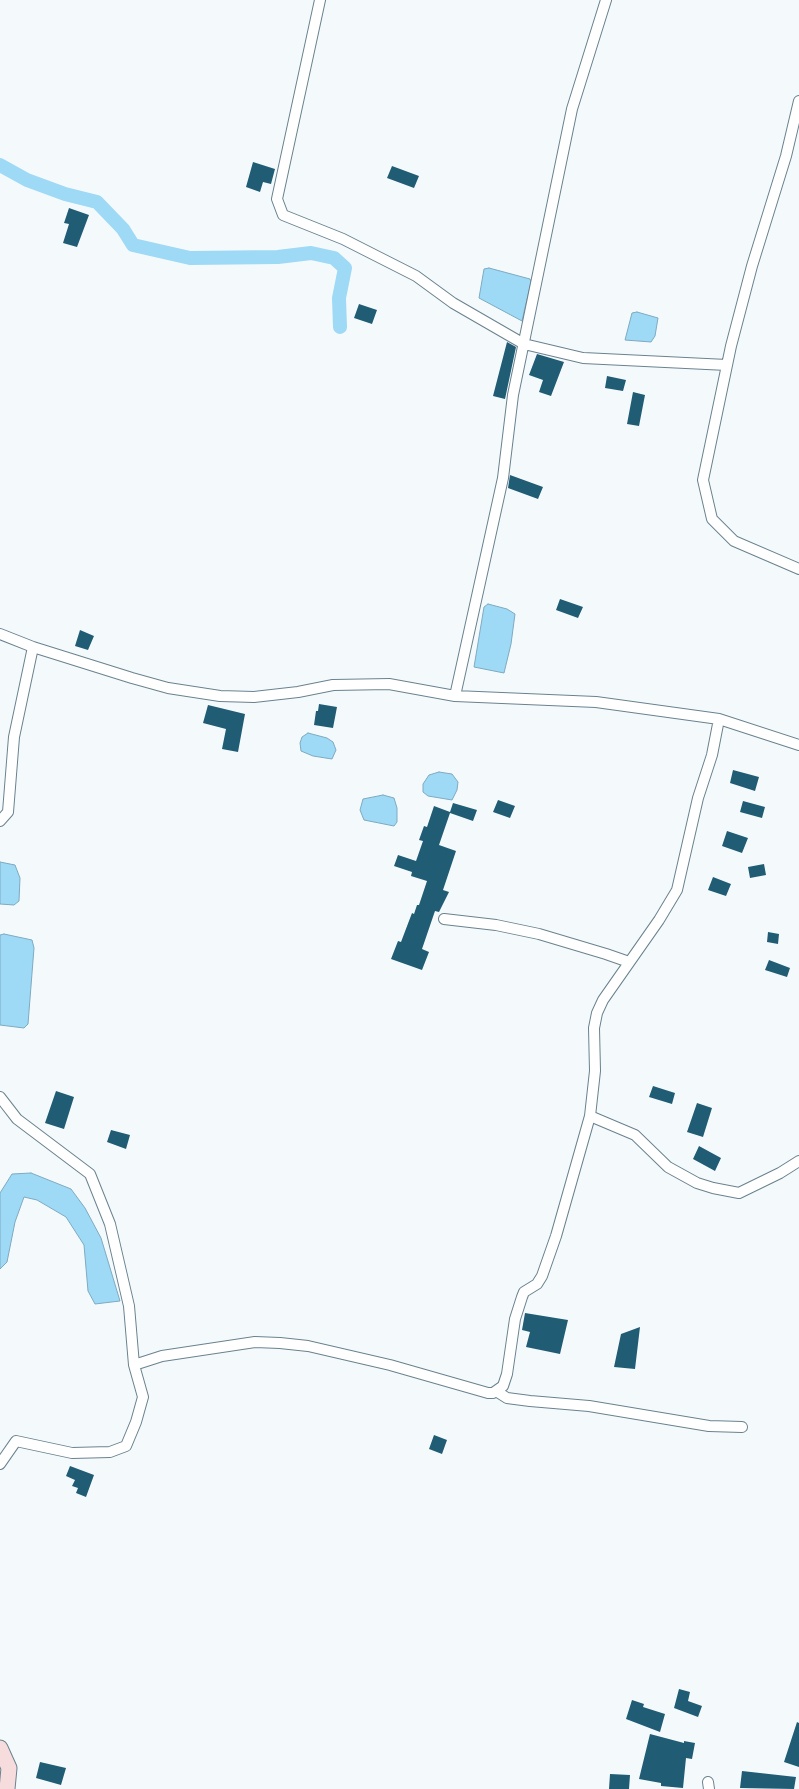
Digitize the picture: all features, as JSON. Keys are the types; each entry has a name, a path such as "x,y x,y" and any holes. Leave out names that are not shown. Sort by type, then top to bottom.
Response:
{"street":[{"path":"320,0 277,199 283,215 343,239 416,276 464,310 524,344 583,358 727,365"},
{"path":"455,696 503,478 513,395 572,109 606,0"},
{"path":"799,101 786,156 752,266 727,365 703,480 712,519 734,541 799,569"},
{"path":"0,634 33,647 168,688 220,696 254,697 298,692 333,685 389,684 455,696 596,702 720,718 799,746"},
{"path":"0,821 8,812 14,737 33,647"},
{"path":"134,1365 162,1356 255,1342 280,1343 308,1346 390,1365 488,1393 496,1391 503,1386 507,1374 515,1319 522,1297 524,1292 537,1284 542,1276 556,1236 590,1116 595,1071 594,1028 597,1014 603,1000 659,920 677,890 698,798 712,755 720,718"},
{"path":"444,919 496,924 606,954 629,962"},
{"path":"0,1097 17,1119 90,1174 110,1224 129,1306 134,1365 144,1397 126,1446 110,1452 72,1453 16,1441 0,1464"},
{"path":"590,1116 635,1135 668,1167 697,1183 713,1188 739,1193 780,1173 799,1161"},
{"path":"496,1391 507,1398 588,1406 709,1426 742,1427"},
{"path":"0,1748 8,1768 6,1789"}],"water":[{"path":"489,268 530,279 531,282 522,321 479,298 484,269"},
{"path":"637,312 658,318 655,336 651,342 625,340 632,313"},
{"path":"488,604 507,609 515,614 511,644 504,673 474,667 484,607"},
{"path":"308,733 327,738 333,742 336,750 332,759 313,756 301,751 300,743 302,737"},
{"path":"439,772 452,774 458,782 457,790 452,800 428,796 423,792 423,784 429,775"},
{"path":"383,795 394,798 397,808 397,822 394,826 364,820 360,810 363,799"},
{"path":"0,862 15,865 20,878 19,901 14,905 0,904"},
{"path":"4,934 32,940 34,948 28,1024 24,1028 0,1025 0,935"},
{"path":"31,1173 71,1189 85,1208 101,1238 120,1301 95,1304 88,1291 84,1245 66,1217 37,1200 24,1197 15,1222 7,1262 0,1269 0,1193 12,1174"}],"building":[{"path":"253,162 275,169 271,184 263,182 260,192 246,187"},
{"path":"392,166 419,176 414,188 387,178"},
{"path":"69,208 89,215 77,247 63,243 69,224 64,223"},
{"path":"359,304 377,310 372,324 354,318"},
{"path":"507,342 516,347 505,399 493,396"},
{"path":"537,354 564,362 551,396 539,392 543,380 529,375"},
{"path":"607,376 626,380 623,391 605,388"},
{"path":"633,392 645,395 639,426 627,424"},
{"path":"510,475 543,487 538,499 508,488"},
{"path":"560,599 583,607 578,618 556,610"},
{"path":"80,630 94,636 88,650 75,646"},
{"path":"319,704 337,707 333,728 314,725 316,711 318,711"},
{"path":"208,705 245,714 238,752 222,749 226,729 203,723"},
{"path":"733,770 759,777 755,791 730,783"},
{"path":"498,800 515,806 510,818 493,812"},
{"path":"743,801 765,807 762,818 740,812"},
{"path":"453,803 477,810 473,821 450,813 439,845 456,851 443,890 449,892 439,912 435,911 422,949 429,952 422,970 391,959 398,941 401,942 412,913 414,914 417,905 419,905 427,881 411,876 412,872 394,866 398,855 416,861 423,841 419,840 424,826 427,827 434,806 450,812"},
{"path":"727,831 748,838 742,853 722,846"},
{"path":"764,864 766,875 750,878 748,867"},
{"path":"713,877 731,884 726,896 708,890"},
{"path":"768,932 779,934 778,944 767,942"},
{"path":"769,960 790,968 787,977 765,970"},
{"path":"653,1086 675,1093 672,1104 649,1097"},
{"path":"56,1091 74,1097 64,1129 45,1123"},
{"path":"697,1103 712,1108 703,1137 687,1132"},
{"path":"111,1130 130,1135 126,1149 107,1142"},
{"path":"699,1146 721,1158 715,1171 693,1159"},
{"path":"525,1313 568,1320 560,1354 526,1347 530,1332 522,1330"},
{"path":"640,1327 635,1369 614,1367 621,1334"},
{"path":"434,1435 447,1440 442,1454 429,1449"},
{"path":"70,1466 94,1475 86,1497 76,1493 78,1488 72,1486 75,1480 66,1476"},
{"path":"679,1689 690,1692 688,1701 702,1706 698,1717 674,1708"},
{"path":"632,1700 644,1704 643,1707 665,1714 660,1732 626,1719"},
{"path":"797,1722 799,1723 799,1767 784,1762"},
{"path":"650,1734 684,1743 684,1741 695,1743 692,1759 686,1758 683,1788 661,1786 661,1783 639,1779"},
{"path":"40,1762 66,1768 61,1785 36,1778"},
{"path":"742,1771 796,1777 794,1789 740,1788"},
{"path":"610,1774 630,1775 629,1789 609,1789"}],"waterway":[{"path":"0,165 27,180 65,194 97,202 123,229 133,245 190,258 278,257 311,253 334,258 345,268 339,298 340,327"}]}
